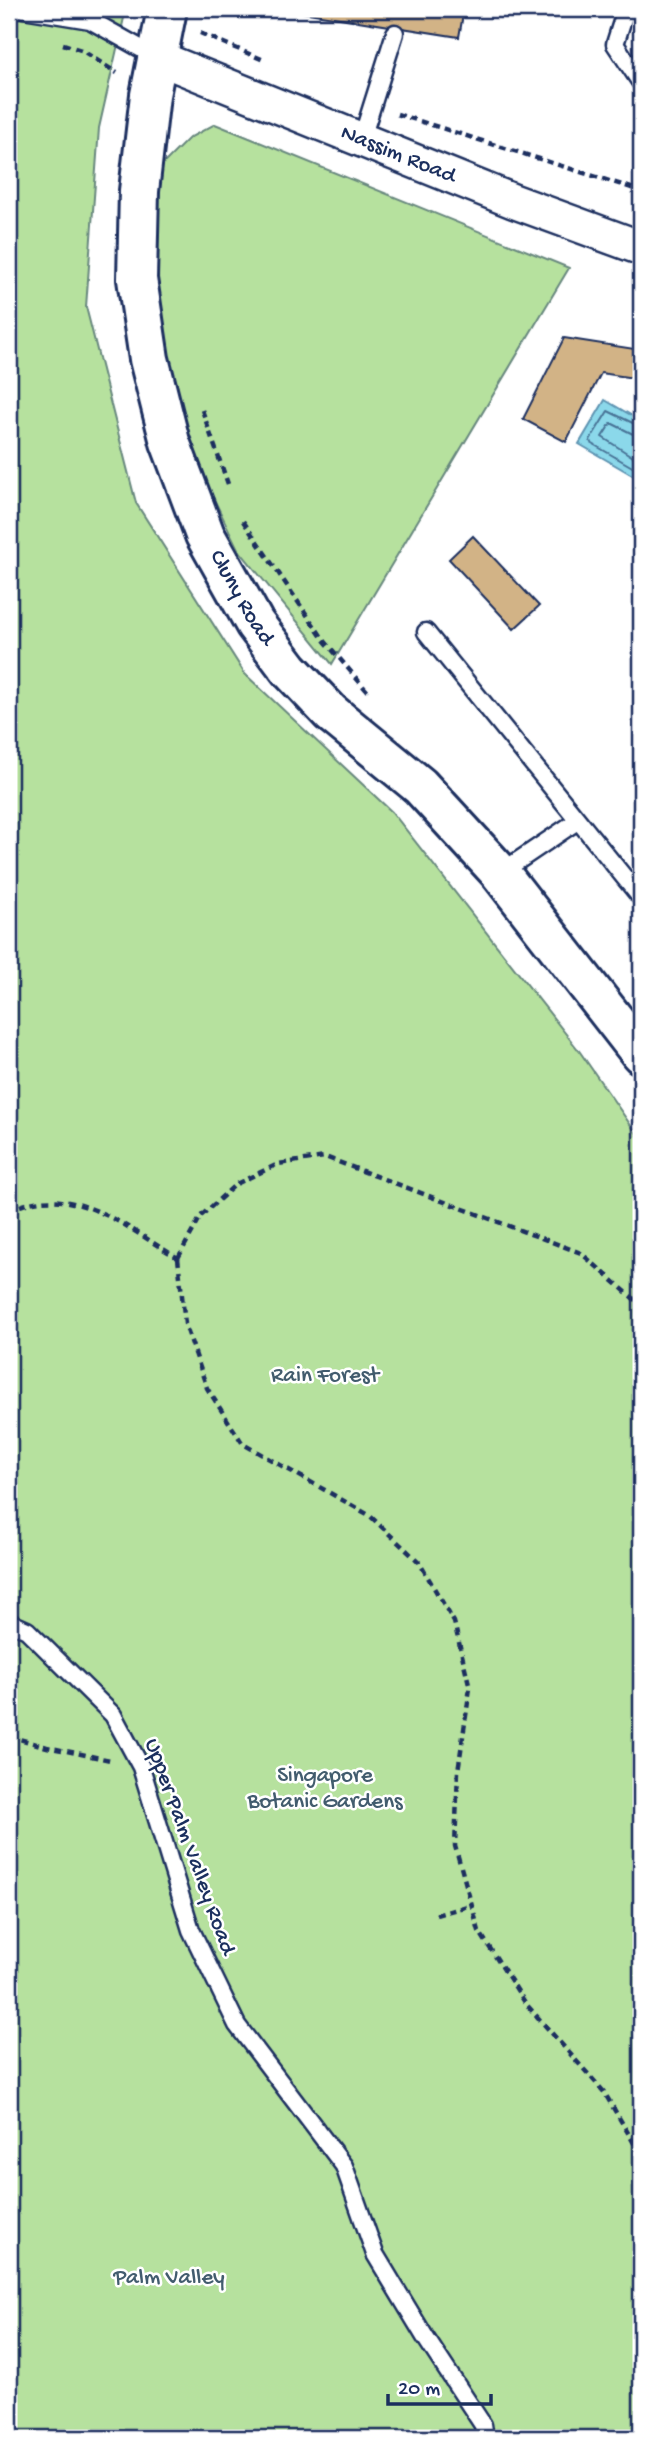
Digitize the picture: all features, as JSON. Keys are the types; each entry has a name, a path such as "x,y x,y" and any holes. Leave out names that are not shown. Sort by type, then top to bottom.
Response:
{"street":[{"name":"Cluny Road","path":"167,9 156,57 139,191 137,279 149,359 170,442 205,535 256,624 289,669 331,713 419,786 500,873 641,1054"},
{"name":"Nassim Road","path":"156,57 513,201 641,248"}],"lane":[{"path":"23,9 90,20 156,57"},
{"path":"626,9 615,44 641,83"},
{"path":"362,138 395,33"},
{"path":"426,632 641,898"},
{"path":"500,873 577,821"},
{"name":"Upper Palm Valley Road","path":"9,1622 27,1630 113,1715 141,1767 191,1930 237,2025 344,2165 375,2253 482,2425 485,2438"}],"path":[{"path":"200,33 274,64"},
{"path":"58,42 81,50 121,76"},
{"path":"372,106 641,191"},
{"path":"200,401 231,491"},
{"path":"240,517 324,640 369,694"},
{"path":"641,1305 581,1253 325,1157 278,1164 236,1184 201,1216 178,1258 185,1324 202,1375 207,1388 243,1444 369,1515 419,1562 454,1622 470,1688 458,1771 455,1846 479,1931 527,2004 604,2092 641,2155"},
{"path":"9,1211 24,1203 52,1199 80,1203 178,1258"},
{"path":"9,1736 141,1767"},
{"path":"436,1915 471,1905"}],"green space":[{"name":"Singapore Botanic Gardens","path":"9,9 126,9 99,128 86,307 136,503 245,674 392,812 580,1052 641,1140 641,2438 9,2438"},
{"path":"215,124 569,268 332,664 238,549 187,443 143,266 159,168 189,138"}],"water":[{"path":"605,400 641,421 641,480 579,444"}],"building":[{"path":"283,9 464,9 459,37"},
{"path":"564,338 641,350 641,379 601,373 566,442 523,419"},
{"path":"473,536 539,606 514,629 449,559"}],"park label":[{"name":"Rain Forest","path":"325,1376"},
{"name":"Palm Valley","path":"169,2278"}]}
